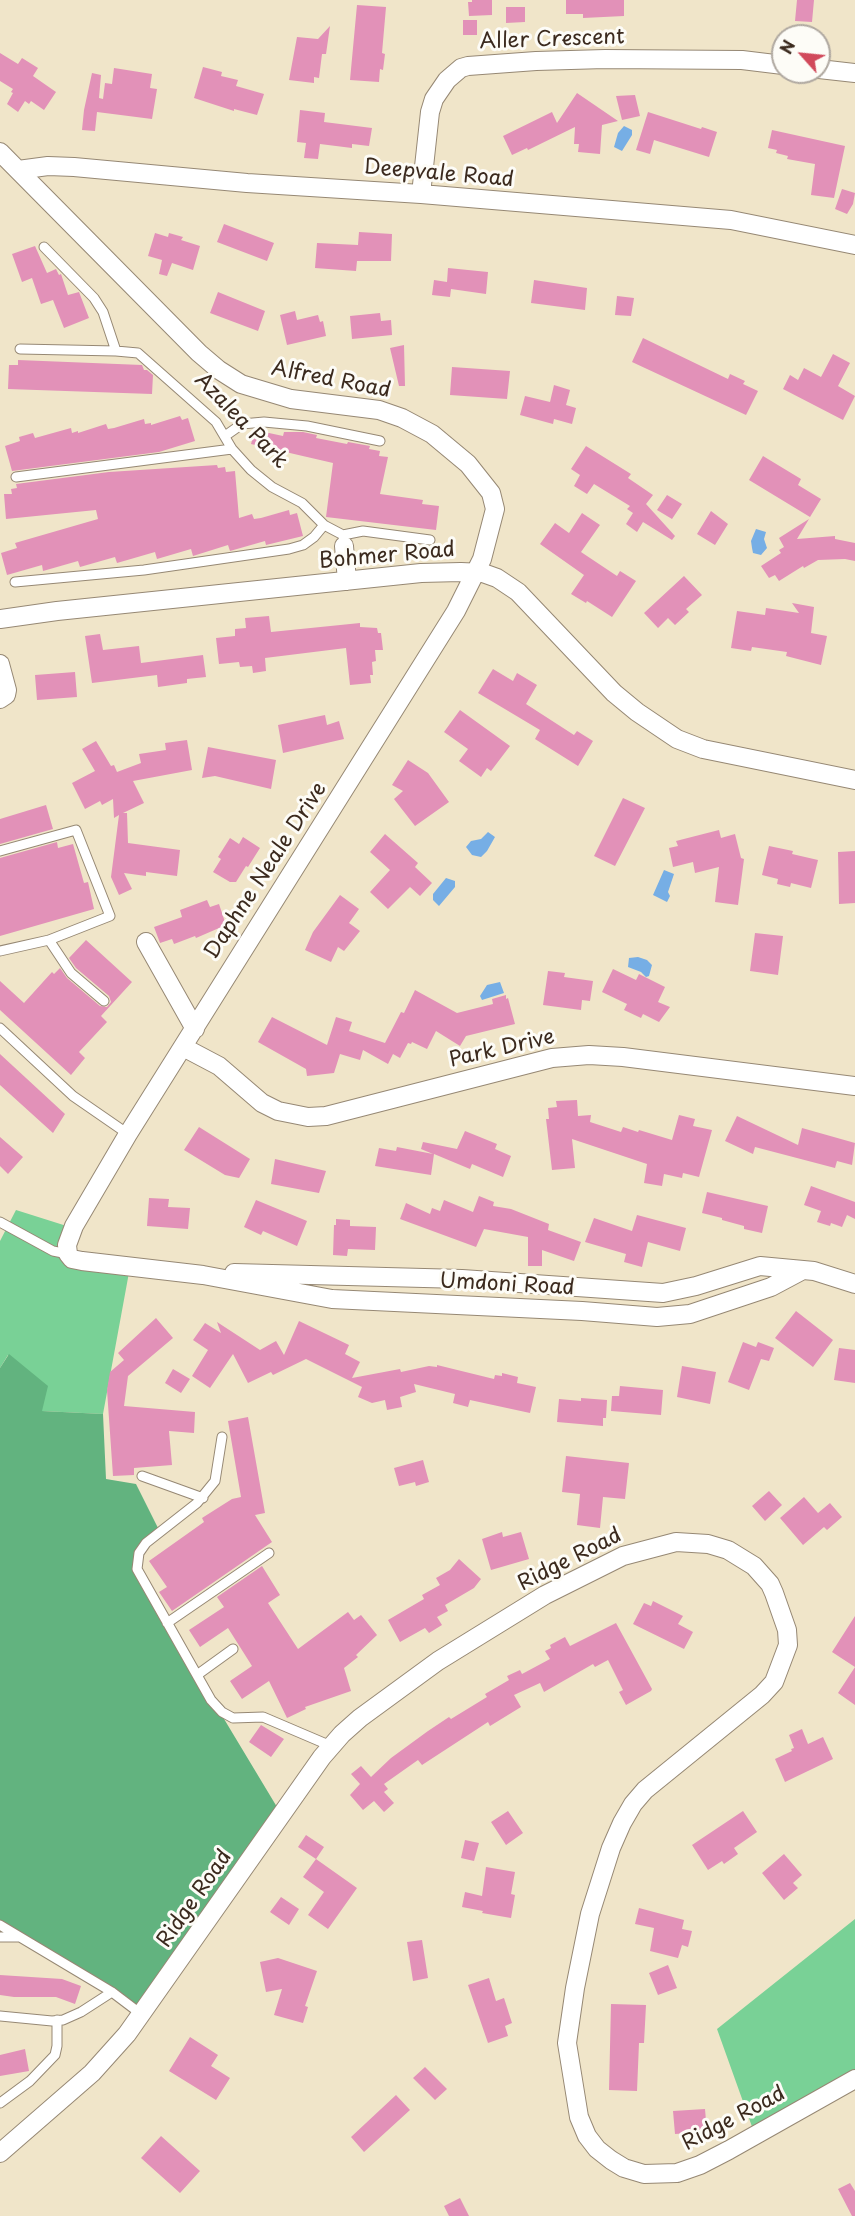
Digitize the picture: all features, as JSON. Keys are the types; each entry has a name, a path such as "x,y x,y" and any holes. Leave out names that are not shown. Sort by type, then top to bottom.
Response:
{"street":[{"name":"Aller Crescent","path":"421,194 430,112 434,99 447,80 461,68 536,61 605,59 742,60 771,64"},
{"path":"831,70 855,73"},
{"name":"Deepvale Road","path":"8,164 74,167 247,183 421,194 731,220 855,244"},
{"name":"Alfred Road","path":"8,164 199,353 232,379 241,384 291,399 379,410 422,428 450,448 481,478 491,493 495,509 476,573"},
{"path":"344,540 347,581"},
{"name":"Bohmer Road","path":"0,619 421,573 476,573 497,578 518,592 614,693 637,712 677,738 704,748 855,780"},
{"name":"Daphne Neale Drive","path":"68,1254 67,1245 74,1226 93,1192 195,1029 218,988 456,610 476,573"},
{"path":"0,664 7,690 6,695 0,699"},
{"path":"146,942 195,1029"},
{"name":"Park Drive","path":"183,1047 219,1066 262,1103 278,1111 308,1117 326,1116 552,1058 590,1055 623,1057 855,1086"},
{"name":"Umdoni Road","path":"68,1254 72,1259 82,1261 203,1275 332,1299 582,1311 657,1317 690,1314 771,1287 803,1270"},
{"name":"Umdoni Road","path":"203,1275 269,1273 462,1279 663,1293 676,1292 760,1266 814,1271 855,1284"},
{"name":"Ridge Road","path":"0,2153 100,2064 127,2034 330,1746 360,1718 438,1661 545,1595 623,1556 676,1542 708,1544 728,1550 754,1566 770,1584 774,1593 787,1630 788,1645 774,1682 762,1695 645,1790 633,1804 611,1848 590,1914 567,2043 579,2118 587,2136 597,2149 624,2168 644,2174 677,2173 700,2165 729,2150 855,2079"}],"lane":[{"path":"44,248 94,298 103,312 116,351"},
{"name":"Azalea Park","path":"21,350 138,353 216,422 232,449 265,482 302,503 324,525 344,540"},
{"path":"225,436 242,424 264,422 307,426 380,441"},
{"path":"16,477 232,449"},
{"path":"15,582 144,570 289,549 303,545 324,525"},
{"path":"344,540 363,531 430,540"},
{"path":"0,851 76,830 110,916 50,940 0,951"},
{"path":"50,940 71,973 104,1001"},
{"path":"0,1028 73,1096 128,1134"},
{"path":"0,1222 53,1251 68,1254"},
{"path":"222,1437 215,1481 202,1498 146,1543 137,1560 137,1569 211,1700 222,1712 233,1718 263,1717 330,1746"},
{"path":"142,1476 202,1498"},
{"path":"167,1623 269,1553"},
{"path":"197,1674 233,1649"},
{"path":"0,1925 112,1992 141,2014"},
{"path":"0,1938 21,1937"},
{"path":"0,2016 57,2020 81,2012 112,1992"},
{"path":"0,2103 30,2082 49,2064 57,2046 57,2020"}],"green space":[{"path":"16,1210 73,1228 67,1255 130,1267 103,1414 42,1411 8,1355 0,1368 0,1241"},
{"path":"9,1354 48,1386 42,1411 103,1414 106,1479 136,1484 159,1530 143,1544 135,1571 280,1812 142,2013 0,1921 0,1368"},
{"path":"855,1919 855,2077 755,2135 717,2029"}],"water":[{"path":"624,126 632,130 632,135 622,151 614,147 618,133"},
{"path":"756,529 766,532 764,539 767,548 761,555 753,553 752,548 751,541"},
{"path":"488,832 495,837 487,851 481,857 472,855 466,847 471,841 481,839"},
{"path":"664,870 674,874 667,902 653,895"},
{"path":"446,878 455,881 455,887 439,906 433,900 433,894"},
{"path":"638,957 647,960 652,965 649,976 646,977 641,972 628,967 629,958"},
{"path":"500,982 504,993 482,1000 480,996 487,985"}],"building":[{"path":"492,0 492,15 469,16 468,2"},
{"path":"566,0 624,0 624,16 583,18 583,14 566,14"},
{"path":"797,0 814,0 812,22 795,21"},
{"path":"357,5 386,7 382,53 385,54 379,82 350,80"},
{"path":"506,7 525,7 525,22 506,23"},
{"path":"463,20 477,20 477,35 463,35"},
{"path":"330,26 326,54 322,54 319,78 314,77 314,83 289,80 297,37 318,39"},
{"path":"0,53 18,64 22,58 38,68 33,76 56,92 44,110 31,101 29,104 25,101 18,112 7,104 13,89 0,81"},
{"path":"203,67 222,72 221,76 238,80 236,86 264,94 257,115 234,109 234,111 194,98"},
{"path":"114,68 152,74 150,88 157,89 152,119 97,112 95,131 82,130 92,73 101,75 99,98 103,99 105,83 112,84"},
{"path":"577,93 618,121 602,125 600,154 578,152 579,144 574,144 575,127 528,150 527,148 512,155 503,136 552,112 557,123"},
{"path":"635,95 640,116 622,120 616,96"},
{"path":"300,110 325,113 324,122 372,128 369,146 352,144 352,148 320,144 318,159 304,158 306,143 297,142"},
{"path":"648,112 717,132 709,157 654,140 650,154 636,150"},
{"path":"772,130 845,146 834,198 811,195 815,164 787,159 788,156 768,148"},
{"path":"842,189 855,193 853,204 847,214 835,209"},
{"path":"224,224 274,243 267,261 217,242"},
{"path":"359,232 392,234 391,261 357,261 356,271 315,268 317,243 358,245"},
{"path":"155,233 168,237 169,233 183,237 181,240 200,246 193,270 172,263 167,276 159,274 162,260 148,256"},
{"path":"35,246 47,273 56,269 59,275 61,274 68,295 79,292 89,318 64,328 53,300 41,304 32,278 22,282 12,254"},
{"path":"448,268 488,272 486,294 451,289 450,297 432,295 434,280 447,282"},
{"path":"534,280 587,288 585,310 531,303"},
{"path":"218,292 265,311 258,331 210,313"},
{"path":"617,296 634,298 631,316 615,315"},
{"path":"295,311 297,320 318,315 320,322 323,321 326,336 287,345 280,315"},
{"path":"380,313 381,321 391,320 392,335 352,339 350,316"},
{"path":"643,338 728,379 730,374 745,381 743,384 758,391 746,415 632,362"},
{"path":"404,345 405,386 399,386 390,348"},
{"path":"833,354 850,363 838,386 855,396 843,420 783,389 790,375 798,380 804,368 821,377"},
{"path":"18,360 142,365 144,370 153,375 152,394 8,389 9,365 18,365"},
{"path":"452,367 510,371 507,399 450,395"},
{"path":"554,385 570,390 566,405 576,408 572,424 554,419 553,424 520,415 525,396 550,402"},
{"path":"180,416 182,420 188,418 195,441 159,452 12,471 5,446 20,441 19,437 33,433 35,438 71,428 72,433 78,431 78,433 106,424 108,429 144,419 145,424 151,423 151,425"},
{"path":"255,430 283,436 284,432 303,432 317,435 316,438 370,446 369,449 380,451 379,456 388,457 380,494 423,500 422,504 439,506 436,530 326,517 333,463 251,444"},
{"path":"586,446 631,474 628,478 653,495 646,504 675,536 672,540 643,522 637,532 626,524 633,513 627,509 630,506 594,484 587,494 574,486 580,475 571,469"},
{"path":"763,456 801,479 798,485 821,499 810,517 749,480"},
{"path":"217,465 218,468 225,467 226,472 235,471 239,518 252,514 254,519 261,518 289,510 290,515 297,513 303,536 266,545 265,541 230,551 228,545 193,556 191,549 157,559 155,552 117,563 115,557 80,567 78,561 43,571 42,565 7,575 1,553 17,548 15,543 98,519 96,510 6,519 4,494 12,494 11,489 17,488 16,484 109,472"},
{"path":"667,495 682,504 672,519 657,510"},
{"path":"711,511 728,524 715,545 697,534"},
{"path":"582,513 600,525 581,552 617,576 620,571 636,581 612,617 571,594 584,575 540,544 555,523 569,533"},
{"path":"809,519 797,539 835,536 835,539 855,543 855,561 818,560 804,568 803,566 779,581 775,575 769,578 761,566 781,553 779,550 784,547 779,538"},
{"path":"684,576 702,595 686,609 689,612 675,625 668,618 658,628 644,613"},
{"path":"792,603 814,607 811,633 827,636 821,665 786,656 787,652 752,647 751,651 731,648 737,611 765,615 766,608 799,613"},
{"path":"269,616 271,632 360,623 360,627 377,628 378,633 381,633 383,650 375,650 376,661 372,662 371,683 350,685 346,648 265,658 266,671 253,673 252,666 240,667 239,662 219,664 216,638 235,636 235,629 246,628 245,618"},
{"path":"100,634 103,650 139,646 141,663 203,655 206,677 187,679 187,683 158,687 157,675 92,683 85,636"},
{"path":"493,669 513,681 517,673 537,685 526,704 574,735 577,731 593,741 578,766 535,739 540,730 478,693"},
{"path":"75,672 77,697 37,700 35,675"},
{"path":"460,710 510,746 491,771 487,768 481,777 459,761 468,749 444,732"},
{"path":"325,715 327,725 339,721 344,739 283,753 278,725"},
{"path":"187,740 192,770 133,781 144,803 123,813 127,813 128,843 180,850 177,876 146,872 146,876 124,873 132,889 119,895 111,877 119,815 114,818 113,799 102,805 100,801 85,809 72,783 95,771 82,749 96,741 117,772 141,763 139,754 166,750 165,743"},
{"path":"208,747 276,760 271,789 215,776 202,778"},
{"path":"408,760 428,773 449,802 415,826 394,799 403,791 392,785"},
{"path":"623,798 645,808 615,866 594,856"},
{"path":"46,805 53,829 0,844 0,819"},
{"path":"719,830 721,838 735,834 741,858 744,859 738,905 715,902 719,867 695,873 693,862 673,867 669,848 678,846 676,841"},
{"path":"385,834 418,863 415,867 432,883 420,896 410,887 388,909 370,892 390,870 370,852"},
{"path":"243,837 260,848 236,882 230,882 213,872 221,859 218,857 230,838 239,844"},
{"path":"57,842 58,848 73,844 84,883 88,882 94,909 0,936 0,858"},
{"path":"769,846 818,860 811,888 791,883 790,887 777,884 778,879 762,875"},
{"path":"855,851 855,903 839,904 838,852"},
{"path":"340,895 359,909 349,923 360,931 344,951 338,947 331,962 305,950 313,932"},
{"path":"207,900 210,907 219,904 226,925 196,938 195,936 174,944 172,939 160,943 154,927 182,917 180,910"},
{"path":"755,933 783,936 778,975 750,971"},
{"path":"86,940 132,982 101,1016 107,1022 79,1052 85,1058 71,1075 0,1010 0,981 24,1003 52,972 54,974 60,968 67,978 100,1006 107,1007 111,1002 109,996 76,968 69,958"},
{"path":"613,969 636,980 639,974 665,987 658,1002 670,1007 659,1022 643,1014 641,1018 624,1010 627,1004 602,992"},
{"path":"548,971 565,973 564,977 593,981 590,1001 582,1000 581,1010 543,1005"},
{"path":"415,990 457,1013 493,1004 492,999 506,995 515,1024 466,1036 460,1046 436,1031 427,1049 412,1042 408,1043 400,1058 393,1054 388,1064 363,1050 360,1060 340,1054 334,1073 307,1076 306,1069 258,1042 272,1017 327,1045 336,1017 352,1022 349,1031 385,1043"},
{"path":"0,1054 65,1114 53,1133 0,1085"},
{"path":"577,1100 578,1116 591,1115 590,1122 621,1132 623,1127 672,1140 679,1115 695,1119 693,1126 712,1130 699,1177 683,1173 682,1178 664,1174 662,1186 644,1183 647,1164 572,1139 575,1168 552,1170 546,1119 549,1119 548,1108 557,1107 556,1101"},
{"path":"737,1116 798,1145 802,1128 855,1143 852,1165 837,1161 835,1168 755,1147 753,1154 725,1141"},
{"path":"199,1127 250,1159 239,1178 225,1175 184,1150"},
{"path":"465,1131 497,1144 495,1149 511,1156 503,1177 472,1164 470,1169 434,1154 431,1175 375,1166 379,1148 396,1151 397,1147 433,1154 421,1149 423,1142 457,1149"},
{"path":"0,1137 23,1157 8,1174 0,1166"},
{"path":"275,1159 326,1171 319,1193 271,1184"},
{"path":"811,1186 855,1202 855,1219 847,1215 842,1227 817,1222 821,1211 804,1205"},
{"path":"707,1192 768,1206 762,1233 744,1229 744,1226 702,1213"},
{"path":"479,1196 494,1202 493,1206 511,1209 549,1224 548,1230 581,1242 574,1261 542,1250 542,1266 528,1266 528,1237 484,1229 476,1247 400,1219 406,1203 430,1214 432,1208 440,1211 444,1200 473,1212"},
{"path":"149,1198 169,1199 168,1207 190,1208 188,1229 147,1226"},
{"path":"256,1200 307,1221 297,1246 263,1231 261,1235 244,1227"},
{"path":"637,1215 686,1228 680,1251 648,1242 642,1267 624,1262 626,1254 585,1242 594,1218 632,1231"},
{"path":"336,1219 350,1220 350,1226 376,1227 375,1250 348,1249 347,1256 333,1255"},
{"path":"796,1311 833,1340 813,1367 775,1338"},
{"path":"156,1318 173,1338 128,1376 124,1406 195,1412 194,1433 169,1431 172,1465 134,1468 134,1475 113,1476 107,1390 110,1372 124,1360 118,1353"},
{"path":"299,1321 349,1345 345,1354 360,1362 352,1378 400,1369 401,1372 429,1366 437,1367 437,1365 494,1379 495,1375 502,1376 502,1373 518,1377 517,1383 536,1387 530,1413 470,1400 468,1407 453,1403 455,1394 414,1384 416,1392 400,1397 402,1407 387,1410 385,1400 372,1403 358,1397 362,1387 306,1359 273,1375 271,1372 248,1383 233,1354 210,1388 192,1376 208,1350 193,1340 205,1323 221,1333 217,1322 260,1350 276,1341 284,1355"},
{"path":"743,1342 756,1347 758,1342 774,1348 769,1361 761,1359 749,1390 728,1382"},
{"path":"839,1348 855,1350 855,1383 834,1380"},
{"path":"682,1366 716,1372 710,1404 677,1397"},
{"path":"173,1369 190,1379 181,1393 165,1383"},
{"path":"620,1386 663,1390 661,1415 611,1411 612,1396 619,1396"},
{"path":"581,1398 607,1400 603,1426 557,1422 559,1399 581,1401"},
{"path":"248,1417 265,1513 255,1515 272,1542 172,1611 159,1592 167,1587 149,1561 204,1522 202,1518 232,1499 241,1497 228,1421"},
{"path":"566,1456 629,1463 625,1499 603,1497 600,1528 577,1525 580,1494 562,1492"},
{"path":"423,1460 429,1482 416,1486 415,1482 399,1486 394,1468"},
{"path":"769,1491 782,1505 765,1521 752,1506"},
{"path":"804,1497 818,1513 830,1503 842,1517 827,1530 824,1527 803,1545 780,1518"},
{"path":"502,1532 503,1537 521,1532 529,1559 491,1570 482,1539"},
{"path":"459,1559 481,1579 474,1588 445,1605 448,1611 437,1617 442,1625 429,1633 425,1628 400,1642 388,1620 424,1599 422,1595 440,1585 436,1578 450,1570"},
{"path":"262,1566 280,1595 268,1603 298,1649 348,1612 354,1620 361,1615 377,1635 356,1655 358,1657 344,1668 351,1691 305,1707 306,1709 287,1718 269,1681 242,1699 230,1681 252,1666 228,1628 200,1647 189,1630 224,1607 217,1597"},
{"path":"653,1601 683,1616 678,1624 693,1632 684,1649 633,1624 644,1603 651,1606"},
{"path":"855,1616 855,1667 832,1652"},
{"path":"616,1623 652,1689 651,1691 626,1705 619,1692 623,1690 608,1660 595,1667 593,1664 544,1692 540,1683 514,1695 521,1707 490,1726 488,1722 422,1765 418,1760 384,1784 388,1789 384,1792 394,1803 384,1812 374,1801 363,1810 350,1795 360,1784 351,1774 361,1766 371,1777 391,1758 428,1731 487,1697 485,1694 509,1680 507,1676 520,1670 522,1674 550,1659 545,1651 551,1648 550,1645 565,1637 570,1646"},
{"path":"855,1667 855,1705 838,1693"},
{"path":"261,1725 284,1739 271,1757 249,1742"},
{"path":"802,1729 808,1744 823,1737 833,1759 785,1782 775,1759 792,1751 791,1749 794,1748 789,1735"},
{"path":"508,1811 523,1833 506,1845 491,1822"},
{"path":"743,1811 757,1832 734,1848 738,1854 724,1864 722,1861 708,1870 692,1845"},
{"path":"306,1835 324,1847 316,1859 298,1847"},
{"path":"465,1840 479,1843 474,1861 461,1858"},
{"path":"784,1854 802,1875 793,1883 798,1888 784,1900 762,1873"},
{"path":"316,1859 357,1888 328,1929 308,1915 324,1892 303,1877"},
{"path":"486,1867 515,1872 511,1894 515,1895 511,1918 462,1907 465,1892 482,1896"},
{"path":"281,1897 299,1909 289,1925 270,1912"},
{"path":"639,1908 684,1920 682,1929 692,1931 688,1947 682,1945 678,1958 650,1951 654,1928 635,1924"},
{"path":"422,1940 428,1978 413,1981 407,1942"},
{"path":"278,1958 317,1971 305,2006 308,2007 303,2023 274,2015 282,1989 266,1992 260,1962"},
{"path":"668,1965 677,1988 658,1995 649,1973"},
{"path":"0,1975 62,1979 81,1986 75,2004 56,1997 14,1997 0,1995"},
{"path":"489,1978 496,2001 504,1998 512,2023 505,2026 508,2036 488,2043 468,1985"},
{"path":"611,2004 646,2005 644,2043 639,2043 637,2091 609,2090"},
{"path":"190,2037 218,2055 211,2066 230,2078 216,2100 169,2071"},
{"path":"25,2049 29,2071 0,2076 0,2055"},
{"path":"425,2067 447,2089 435,2100 413,2078"},
{"path":"396,2095 410,2110 364,2152 351,2137"},
{"path":"705,2109 707,2132 675,2134 673,2111"},
{"path":"161,2136 200,2171 180,2193 141,2158"},
{"path":"850,2183 855,2191 855,2216 852,2216 838,2189"},
{"path":"460,2198 469,2216 449,2216 444,2206"}]}
